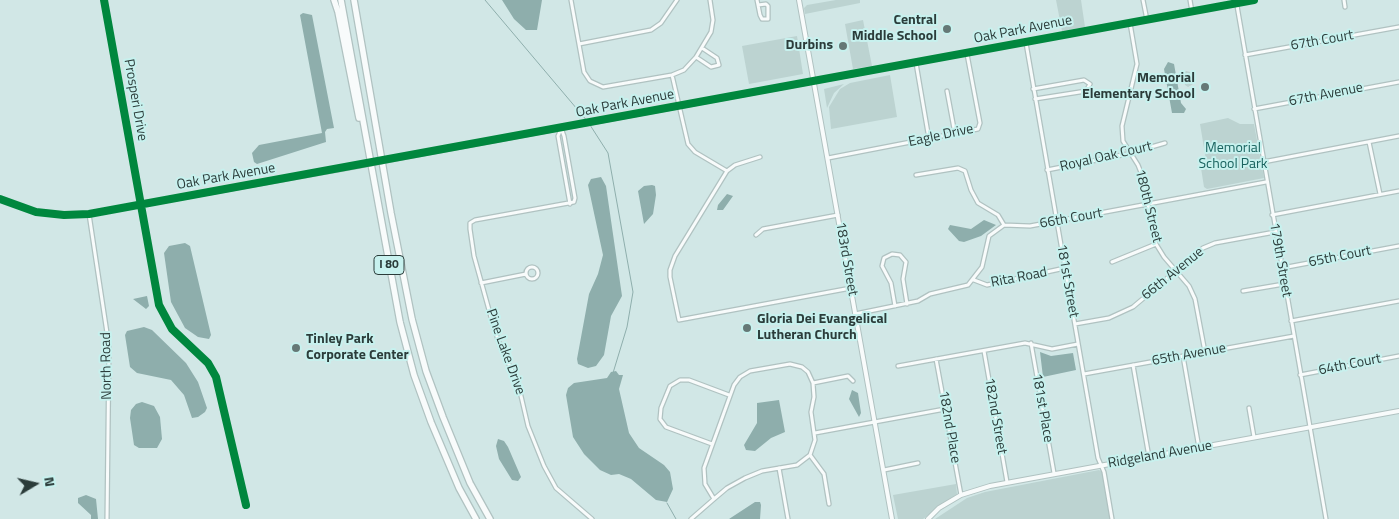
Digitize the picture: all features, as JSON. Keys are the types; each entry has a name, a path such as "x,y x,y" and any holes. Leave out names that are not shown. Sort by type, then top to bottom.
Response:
{"highway":[{"path":"334,0 369,156"},
{"name":"I 80","path":"341,0 400,322 414,374 431,422 459,488 476,519"},
{"name":"I 80","path":"356,0 400,264 426,371 470,483 490,519"}],"street":[{"name":"Prosperi Drive","path":"104,0 141,205"},
{"path":"571,0 585,75 593,84 603,87 672,75 684,70 696,57 713,27 710,0"},
{"path":"579,44 651,30 661,23 677,0"},
{"path":"758,0 758,5 762,19 768,19 768,6 766,4 758,5"},
{"name":"183rd Street","path":"799,0 892,519"},
{"path":"1143,0 1147,20"},
{"path":"1190,0 1192,12"},
{"name":"Oak Park Avenue","path":"0,199 36,212 64,215 88,214 358,166 1254,0"},
{"path":"1344,0 1345,7"},
{"name":"179th Street","path":"1236,2 1326,519"},
{"name":"180th Street","path":"1130,23 1136,70 1122,128 1123,140 1141,174 1156,244 1189,286 1196,299 1205,352"},
{"name":"67th Court","path":"1244,55 1399,27"},
{"name":"181st Street","path":"1026,43 1056,221 1112,519"},
{"path":"696,57 711,67 718,67 719,60 702,48"},
{"name":"Eagle Drive","path":"828,158 976,130 980,125 967,54"},
{"path":"916,63 929,139"},
{"path":"672,75 688,144 695,152 727,171"},
{"path":"1034,89 1084,80 1090,84 1086,91 1035,99"},
{"name":"67th Avenue","path":"1254,109 1399,82"},
{"path":"947,91 955,134"},
{"path":"561,128 575,198 570,204"},
{"path":"561,128 558,136 570,204"},
{"path":"1263,162 1399,136"},
{"path":"1369,142 1380,194"},
{"name":"Royal Oak Court","path":"1047,170 1131,153 1164,143"},
{"path":"760,157 735,165 727,171 672,262 670,277 679,320 851,288"},
{"path":"855,314 907,304 918,301 930,294 962,288 974,280 982,267 989,236 1004,225 998,215 978,202 964,171 958,168 916,175"},
{"name":"66th Court","path":"1004,225 1030,226 1266,182"},
{"path":"1272,215 1399,191"},
{"name":"Pine Lake Drive","path":"570,204 474,220 470,224 474,256 481,283 501,348 518,382 528,426 544,466 556,488 592,519"},
{"path":"141,205 159,305 172,329 208,363 216,377 246,506"},
{"name":"North Road","path":"88,214 109,346 107,519"},
{"path":"756,235 763,229 838,215"},
{"name":"66th Avenue","path":"1075,324 1122,314 1133,307 1196,252 1212,244 1275,232"},
{"path":"1112,262 1156,244"},
{"name":"65th Court","path":"1282,268 1399,246"},
{"path":"895,306 891,283 882,266 884,258 892,254 900,255 906,262 903,279 907,304"},
{"name":"Rita Road","path":"974,280 988,284 1065,268"},
{"path":"481,283 526,274"},
{"path":"1244,291 1284,284"},
{"path":"1291,321 1399,301"},
{"name":"65th Avenue","path":"1084,374 1294,336"},
{"path":"898,366 1031,343 1052,349 1079,344"},
{"name":"181st Place","path":"1031,343 1054,473"},
{"name":"182nd Street","path":"984,351 1008,482"},
{"path":"1183,356 1199,448"},
{"name":"64th Court","path":"1300,375 1399,356"},
{"name":"182nd Place","path":"936,359 961,496"},
{"path":"691,519 727,488 745,478 799,464 810,455 815,444 811,412 814,397 812,383 805,369 787,364 745,373 734,385 704,468 703,477 714,499"},
{"path":"1133,365 1149,457"},
{"path":"812,383 848,376 853,381"},
{"path":"712,444 668,428 660,419 661,408 670,386 682,379 729,395"},
{"path":"1249,408 1254,438"},
{"path":"815,433 945,409"},
{"name":"Ridgeland Avenue","path":"928,519 940,508 961,496 1008,482 1399,411"},
{"path":"810,455 824,474 829,504"},
{"path":"884,470 918,463"},
{"path":"779,468 788,519"}],"green space":[{"path":"836,0 860,0 860,3 805,14 804,8 807,5"},
{"path":"1056,0 1081,0 1085,27 1062,31"},
{"path":"863,20 872,66 853,69 845,24"},
{"path":"797,36 803,74 749,84 742,46"},
{"path":"1186,71 1190,72 1193,84 1188,87 1185,85 1183,74"},
{"path":"890,75 897,117 831,129 829,107 840,89 850,83"},
{"path":"844,84 834,93 827,108 824,89"},
{"name":"Memorial School Park","path":"1228,118 1240,124 1254,124 1264,178 1207,189 1204,187 1201,168 1206,160 1200,124"},
{"path":"1099,470 1102,472 1110,519 935,519 967,498 985,492"},
{"path":"956,484 957,494 923,519 898,519 893,495"}],"water":[{"path":"502,0 542,0 537,30 526,30 514,19"},
{"path":"303,13 312,15 334,128 327,129 325,132 326,142 257,164 254,162 252,153 259,145 322,133 300,15"},
{"path":"1168,62 1174,64 1181,103 1186,109 1184,113 1172,113 1164,69"},
{"path":"601,177 606,186 622,296 611,316 604,355 596,366 588,368 578,364 577,359 589,294 598,274 603,255 588,185 591,179"},
{"path":"644,186 655,186 656,195 653,214 644,224 638,191"},
{"path":"727,194 733,196 723,210 717,210 718,205"},
{"path":"984,220 996,225 981,236 964,242 959,241 948,229 950,225 971,229"},
{"path":"185,243 190,246 211,335 209,339 198,337 185,328 171,302 164,253 169,246"},
{"path":"147,296 149,306 146,309 133,299"},
{"path":"144,327 152,330 186,363 198,382 207,408 198,417 192,418 184,395 171,380 137,373 130,367 125,335 127,331"},
{"path":"1040,352 1051,356 1073,353 1076,370 1043,377"},
{"path":"616,371 619,375 623,375 619,389 629,433 639,448 664,465 670,472 673,489 667,502 656,500 631,479 619,474 611,475 600,470 584,454 573,437 566,395 568,388 574,383 607,378 611,372"},
{"path":"852,390 858,393 861,413 859,417 849,399"},
{"path":"779,400 785,432 771,438 755,451 746,450 744,445 757,423 757,403"},
{"path":"142,402 154,406 160,417 162,439 157,448 139,448 134,445 130,418 131,410 136,404"},
{"path":"498,439 504,441 508,447 521,477 518,481 512,480 499,459 496,446"},
{"path":"86,495 96,499 98,519 91,519 91,515 78,503 78,498"},
{"path":"755,502 760,502 761,505 760,519 729,519"}],"waterway":[{"path":"485,0 588,122"},
{"path":"590,125 608,153 633,292 627,327 613,373"},
{"path":"667,503 676,519"}],"cycle path":[{"path":"104,0 159,305 172,329 208,363 216,377 246,505"},
{"path":"0,199 36,212 64,215 89,214 1254,0"}],"place":[{"name":"Central Middle School","path":"947,29"},
{"name":"Durbins","path":"843,46"},
{"name":"Memorial Elementary School","path":"1205,87"},
{"name":"Gloria Dei Evangelical Lutheran Church","path":"747,328"},
{"name":"Tinley Park Corporate Center","path":"296,348"}]}
